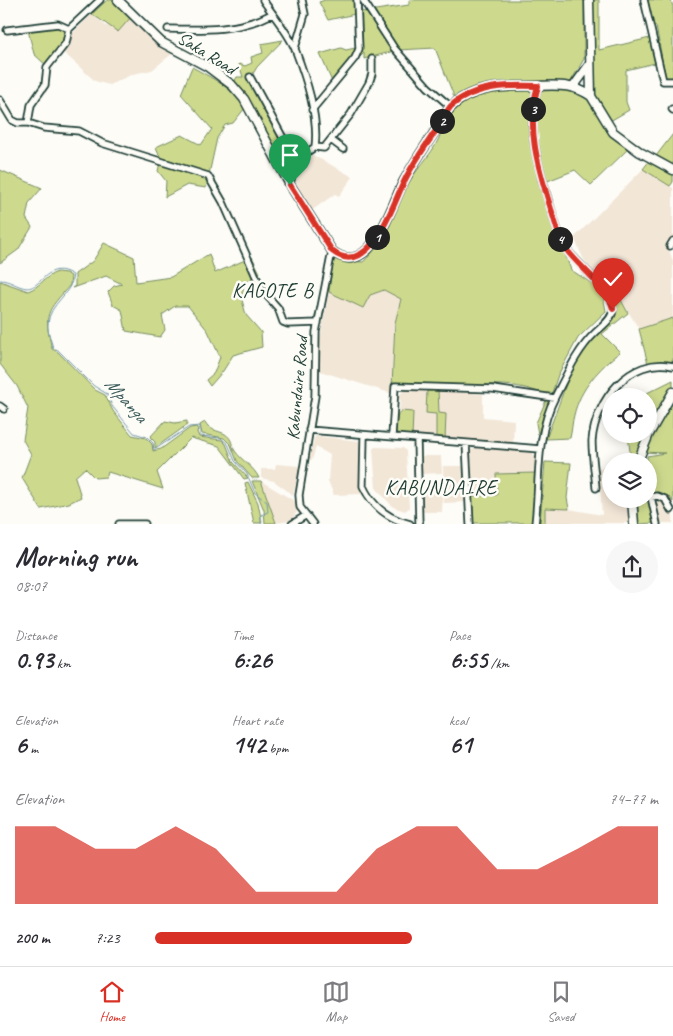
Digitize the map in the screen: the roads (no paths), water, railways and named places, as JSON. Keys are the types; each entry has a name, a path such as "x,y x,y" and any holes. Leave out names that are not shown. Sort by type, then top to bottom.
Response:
{"main road":[{"name":"Saka Road","path":"118,0 161,42 208,67 232,85 244,99 290,185 332,251"},
{"path":"589,0 591,96"},
{"path":"574,86 590,64"},
{"path":"332,251 340,256 354,257 371,246 383,229 403,182 451,107 475,92 492,88 574,86 591,96 613,132 640,152 673,170"},
{"path":"657,420 673,392"},
{"path":"633,508 634,524"}],"street":[{"path":"28,123 31,105 45,85 47,67 66,43 69,29 100,0"},
{"path":"263,0 294,48 312,110 316,134 315,147"},
{"path":"294,48 305,14 302,0"},
{"path":"312,110 355,58 359,49 357,0"},
{"path":"363,0 394,48 428,87 451,107"},
{"path":"644,0 663,81 673,81"},
{"path":"168,29 220,29 249,24 272,14"},
{"path":"7,30 58,24 69,29"},
{"path":"315,147 321,149 331,140 369,83 372,74 372,59"},
{"path":"250,77 294,160 290,185"},
{"path":"535,524 540,449 544,428 554,398 577,356 594,334 610,318 613,309 610,298 575,259 560,238 540,172 534,138 533,109 538,86"},
{"path":"0,100 12,120 20,124 28,123 44,128 78,131 102,143 208,176 223,202 262,290 270,302 278,308 283,322 288,324 318,323"},
{"path":"331,140 343,149"},
{"path":"294,160 315,147"},
{"name":"Kabundaire Road","path":"305,516 299,504 299,495 315,396 318,323 332,251"},
{"path":"596,488 593,439 606,401 617,385 638,369 658,365 673,366"},
{"path":"392,436 395,386 493,389 554,398"},
{"path":"309,430 540,449"},
{"path":"364,436 363,480 365,491 384,514 397,521 407,523"},
{"path":"417,438 419,524"},
{"path":"466,443 470,524"},
{"path":"657,524 651,497 657,496 665,499 671,510"},
{"path":"292,524 305,516 314,524"},
{"path":"119,524 145,524"}],"waterway":[{"name":"Mpanga","path":"0,280 27,288 32,287 51,272 57,270 73,275 69,288 52,310 49,317 48,330 53,348 58,350 94,386 107,394 112,406 134,433 147,437 153,443 154,450 189,427 200,426 200,436 221,438 228,444 235,461 247,474 255,493 267,502 268,512 261,515 261,524"}],"district":[{"name":"KAGOTE B","path":"273,290"},
{"name":"KABUNDAIRE","path":"441,487"}]}
